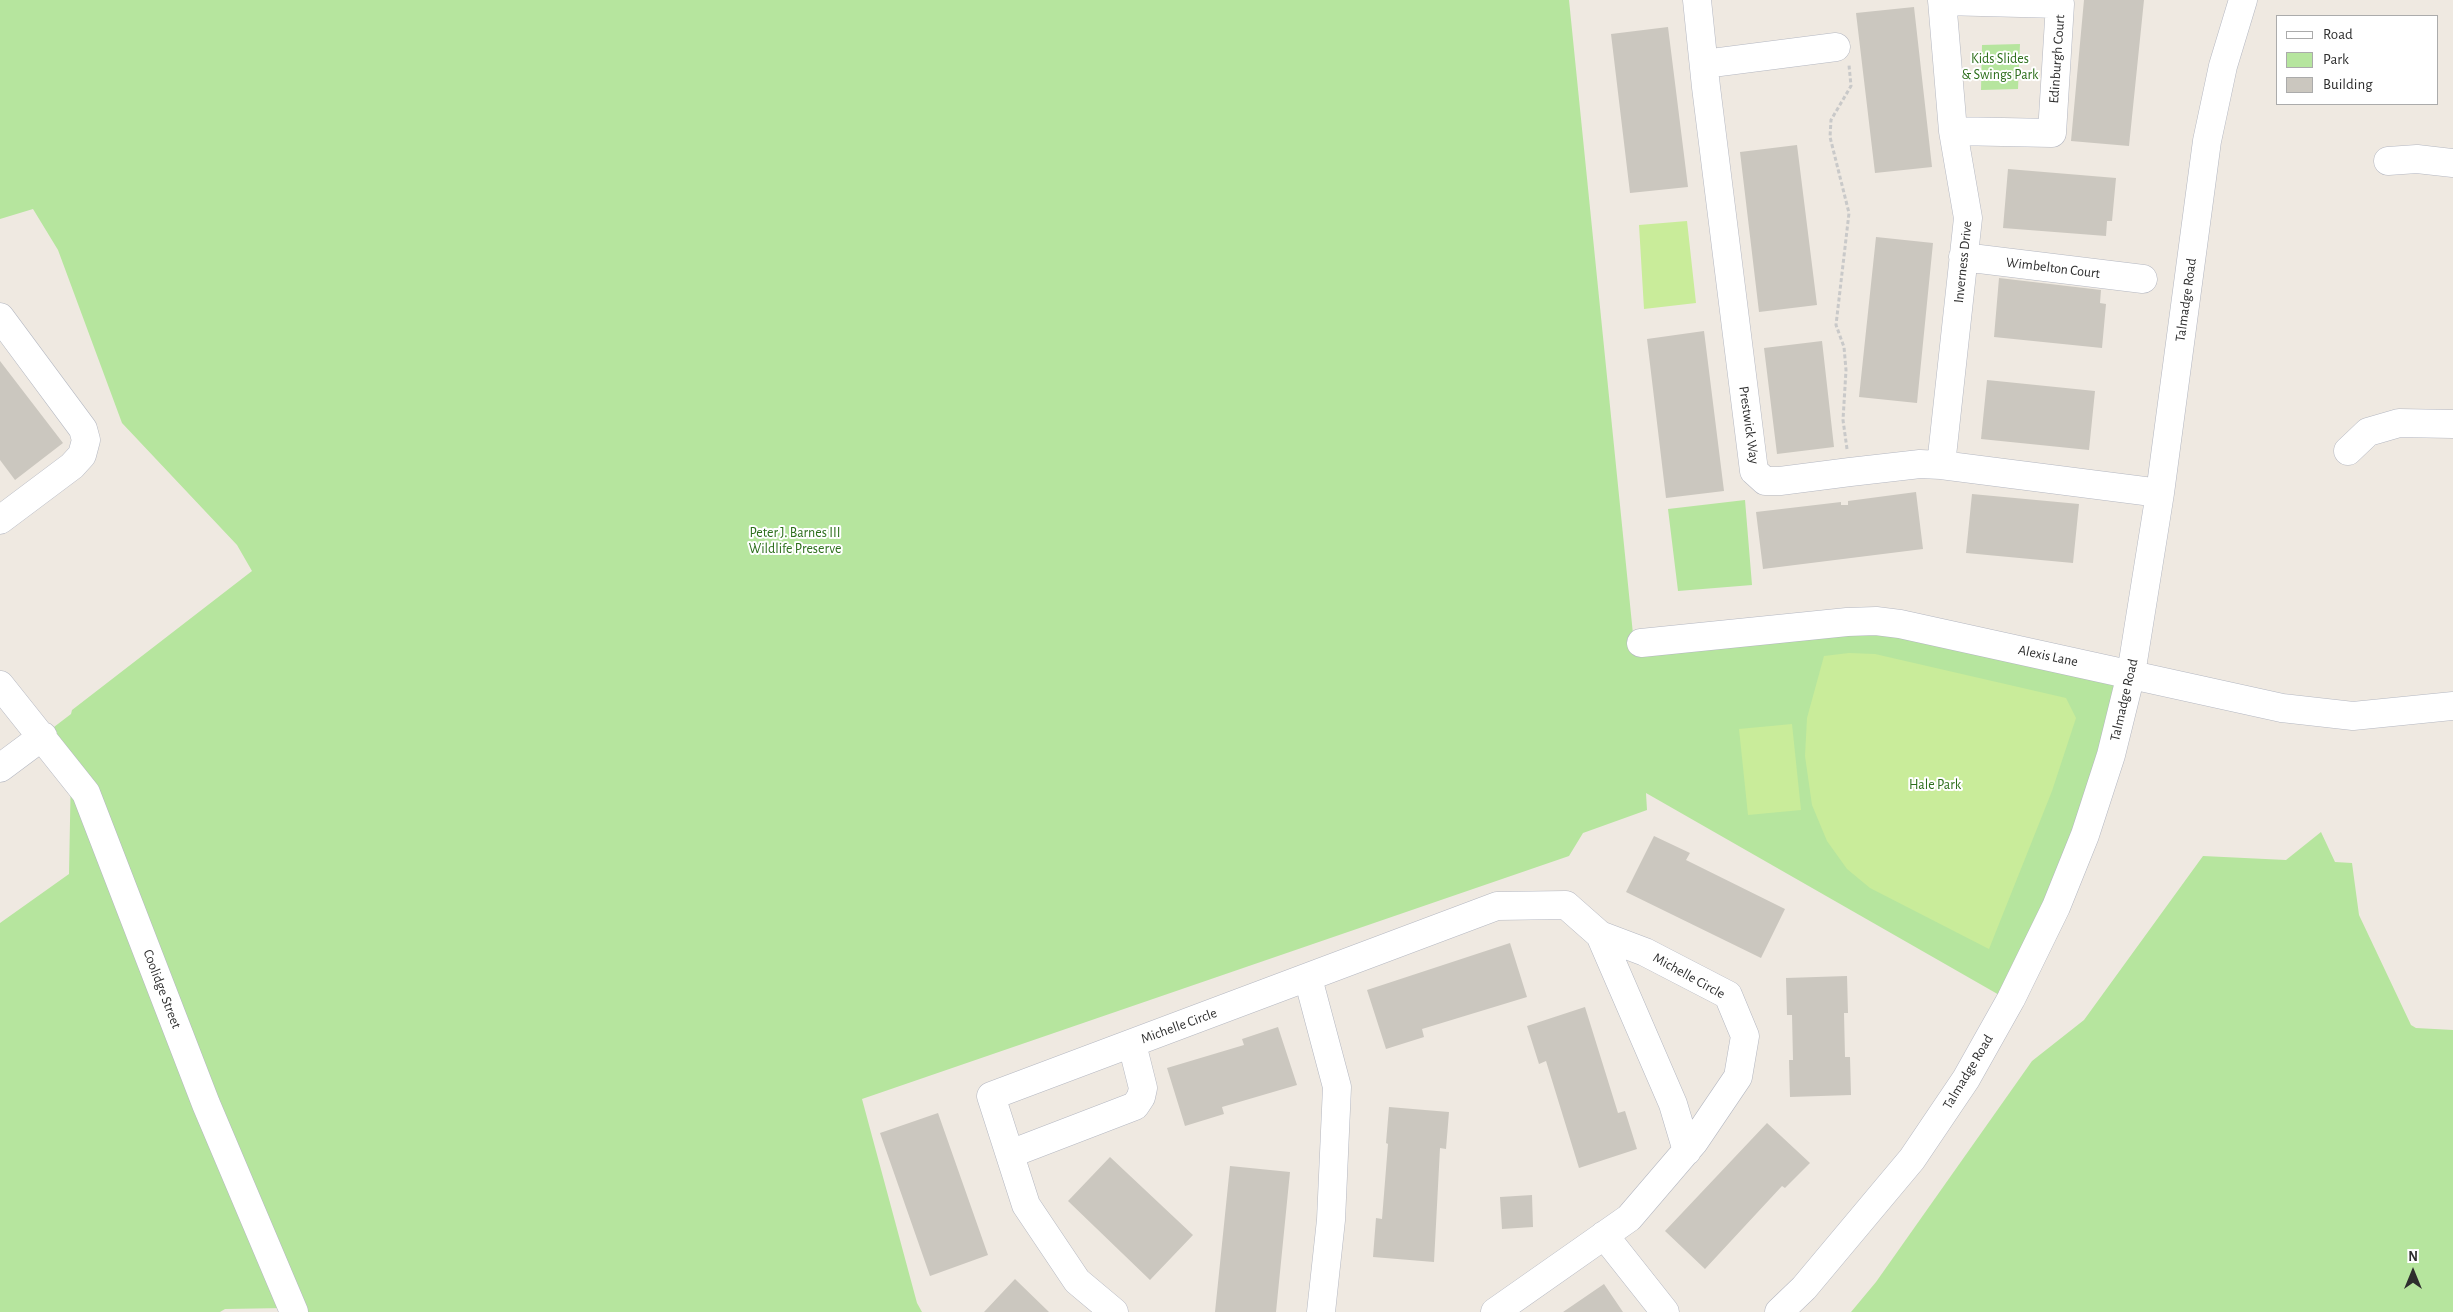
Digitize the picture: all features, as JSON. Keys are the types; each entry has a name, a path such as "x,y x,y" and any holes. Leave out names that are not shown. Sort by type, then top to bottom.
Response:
{"street":[{"name":"Prestwick Way","path":"1697,0 1754,470 1765,481 1780,481 1920,464 1941,465 2160,493"},
{"name":"Edinburgh Court","path":"1942,0 2060,4 2052,133 1952,131"},
{"name":"Inverness Drive","path":"1941,465 1968,218 1952,131 1942,0"},
{"name":"Talmadge Road","path":"1779,1312 1804,1288 1912,1159 1966,1079 2006,1007 2056,907 2085,835 2111,755 2131,674 2160,493 2207,141 2223,66 2243,0"},
{"path":"1704,64 1836,47"},
{"path":"2388,161 2417,158 2453,163"},
{"name":"Wimbelton Court","path":"1963,257 2143,279"},
{"path":"0,317 83,429 86,440 82,455 72,466 0,520"},
{"path":"2348,451 2368,432 2399,423 2453,424"},
{"name":"Alexis Lane","path":"1641,643 1876,621 1900,624 2131,674 2219,696 2282,708 2353,716 2453,706"},
{"name":"Coolidge Street","path":"0,685 43,736 86,792 206,1104 294,1312"},
{"path":"0,768 43,736"},
{"name":"Michelle Circle","path":"1114,1312 1077,1281 1026,1205 991,1096 1497,906 1566,905 1600,935 1645,952 1728,995 1745,1036 1738,1077 1687,1151 1629,1218 1495,1312"},
{"name":"Michelle Circle","path":"1600,935 1673,1104 1687,1151"},
{"path":"1308,978 1337,1087 1331,1220 1321,1312"},
{"path":"1010,1154 1134,1106 1141,1097 1143,1088 1132,1044"},
{"path":"1604,1235 1666,1312"}],"path":[{"path":"1836,47 1846,45 1851,86 1831,120 1830,137 1849,213 1836,325 1844,347 1846,370 1844,420 1850,472"}],"green space":[{"name":"Peter J. Barnes III Wildlife Preserve","path":"0,0 1569,0 1634,644 1847,622 2131,674 2079,831 2001,996 1646,793 1647,810 1583,833 1569,856 862,1099 917,1303 922,1312 287,1312 285,1308 225,1309 220,1312 0,1312 0,923 69,874 71,768 54,727 71,714 72,710 252,571 237,545 122,423 58,250 33,209 0,219"},
{"name":"Kids Slides & Swings Park","path":"2020,44 2018,89 1981,90 1982,45"},
{"path":"1687,221 1696,303 1644,309 1639,225"},
{"path":"1745,500 1752,585 1678,591 1668,509"},
{"name":"Hale Park","path":"1849,653 1875,654 2066,698 2076,718 2052,791 1989,949 1870,888 1847,869 1827,841 1812,805 1805,756 1807,718 1824,656"},
{"path":"1792,724 1801,810 1748,815 1739,729"},
{"path":"2321,832 2335,862 2352,863 2359,915 2411,1025 2416,1028 2453,1030 2453,1312 1851,1312 1876,1282 2032,1061 2084,1020 2203,856 2286,860"}],"building":[{"path":"2084,0 2144,0 2129,146 2071,141"},
{"path":"1914,7 1932,167 1875,173 1856,13"},
{"path":"1668,27 1688,187 1630,193 1611,34"},
{"path":"1797,145 1817,305 1759,312 1740,152"},
{"path":"2008,169 2116,178 2112,221 2107,221 2106,236 2003,228"},
{"path":"1876,237 1933,243 1917,403 1859,397"},
{"path":"1999,278 2101,290 2100,303 2106,304 2102,348 1994,337"},
{"path":"1704,331 1724,491 1666,498 1647,339"},
{"path":"1822,341 1834,447 1777,454 1764,348"},
{"path":"0,361 63,443 15,480 0,460"},
{"path":"1987,380 2095,391 2089,450 1981,439"},
{"path":"1916,492 1923,549 1763,569 1756,512 1841,502 1841,505 1848,505 1848,501"},
{"path":"1972,494 2079,504 2073,563 1966,553"},
{"path":"1654,836 1690,853 1686,860 1785,909 1761,958 1626,892"},
{"path":"1510,943 1527,997 1422,1029 1424,1037 1386,1049 1367,990"},
{"path":"1847,976 1848,1013 1844,1013 1845,1057 1850,1057 1851,1095 1790,1097 1789,1060 1793,1060 1792,1015 1787,1015 1786,978"},
{"path":"1585,1007 1618,1113 1625,1111 1637,1149 1579,1168 1546,1061 1539,1064 1527,1026"},
{"path":"1278,1027 1297,1085 1222,1107 1224,1114 1185,1126 1167,1068 1244,1045 1242,1039"},
{"path":"1389,1107 1449,1112 1446,1149 1440,1148 1434,1262 1373,1257 1376,1218 1382,1219"},
{"path":"938,1113 988,1255 930,1276 880,1133"},
{"path":"1767,1123 1810,1163 1785,1188 1782,1186 1705,1269 1665,1231"},
{"path":"1110,1157 1193,1235 1150,1280 1068,1201"},
{"path":"1230,1166 1290,1172 1276,1312 1215,1312"},
{"path":"1532,1195 1533,1227 1502,1229 1500,1197"},
{"path":"1015,1279 1049,1312 984,1312"},
{"path":"1604,1284 1623,1312 1563,1312"}]}
